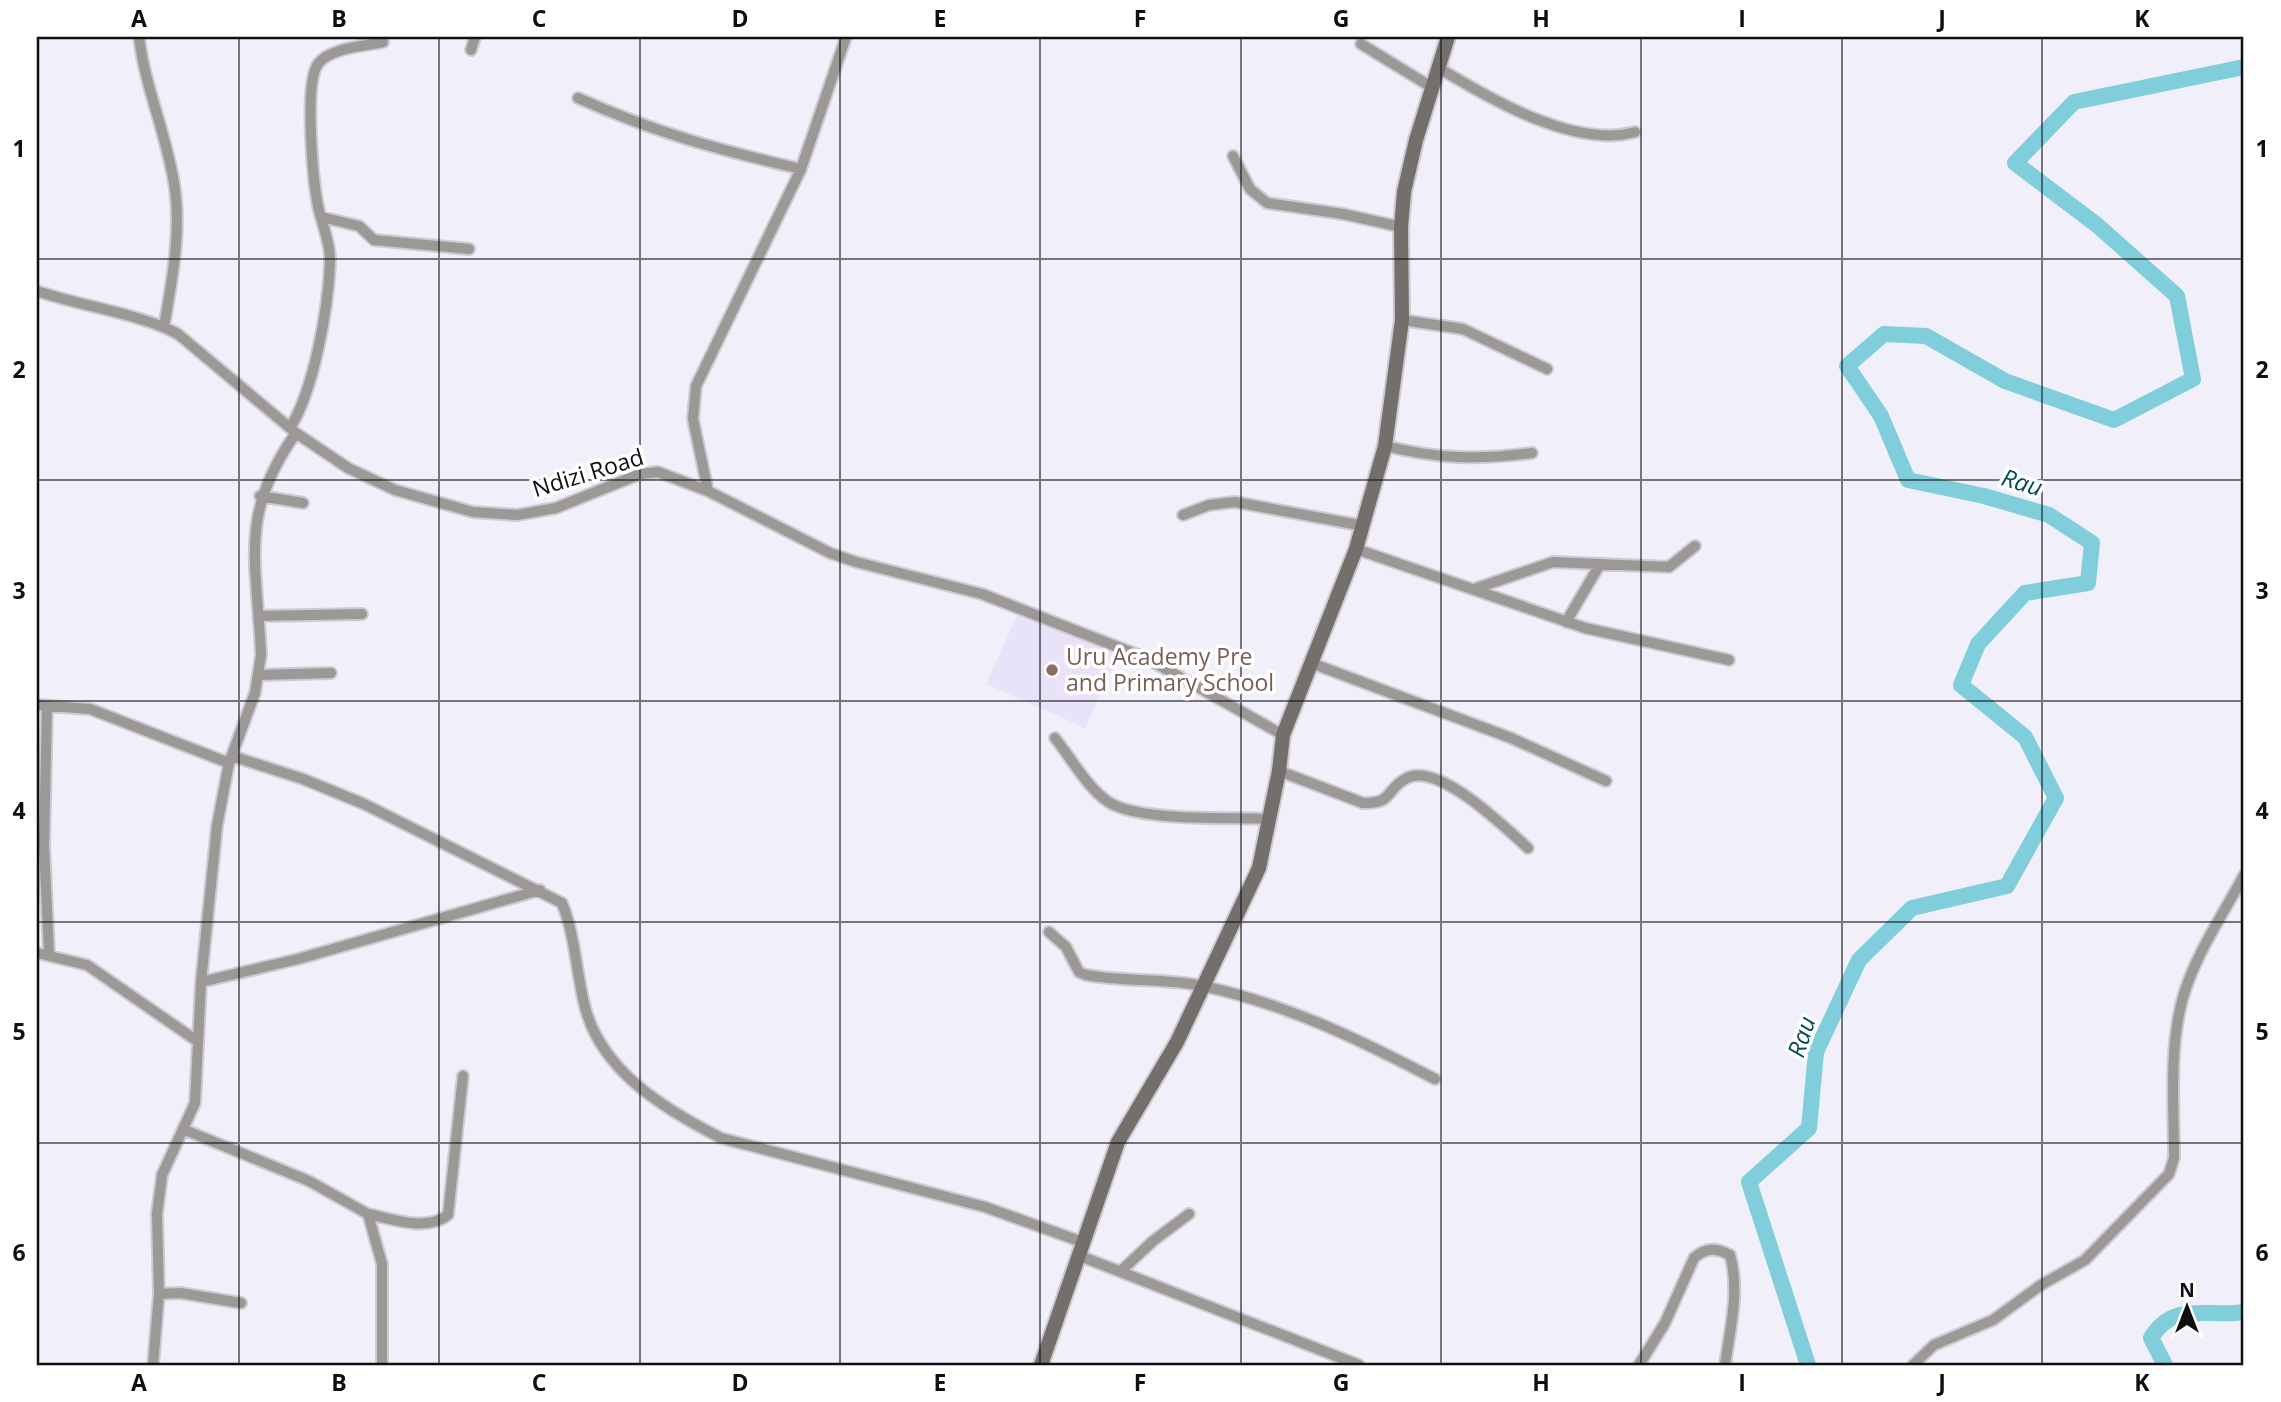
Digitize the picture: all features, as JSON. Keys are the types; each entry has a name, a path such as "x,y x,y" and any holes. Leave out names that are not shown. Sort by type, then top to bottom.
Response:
{"street":[{"path":"139,37 146,81 169,159 177,203 172,281 164,327"},
{"path":"471,50 475,37"},
{"path":"708,491 693,419 696,386 801,169 846,37"},
{"path":"1041,1365 1082,1250 1103,1179 1118,1142 1177,1042 1259,868 1279,771 1283,735 1364,526 1385,446 1402,320 1401,227 1407,179 1448,37"},
{"path":"153,1365 159,1294 157,1224 162,1175 185,1130 195,1103 201,982 217,826 231,760 259,675 259,615 253,532 260,496 293,431 308,390 328,275 328,245 313,173 312,92 315,68 320,60 330,55 383,42"},
{"path":"1361,44 1433,88"},
{"path":"1439,68 1497,101 1546,121 1590,133 1620,135 1635,132"},
{"path":"578,98 641,126 703,146 801,169"},
{"path":"1233,156 1250,189 1267,203 1343,214 1401,227"},
{"path":"321,217 359,226 374,240 469,249"},
{"name":"Ndizi Road","path":"37,291 77,305 164,327 178,334 293,431 348,468 395,490 473,512 517,515 555,508 640,474 658,472 708,491 830,553 982,594 1146,658 1283,735"},
{"path":"1402,320 1463,329 1547,369"},
{"path":"1385,446 1445,459 1479,460 1532,453"},
{"path":"260,496 303,503"},
{"path":"1183,515 1209,505 1235,502 1281,508 1364,526"},
{"path":"1474,589 1553,562 1669,567 1695,547"},
{"path":"1356,549 1566,622 1729,660"},
{"path":"1566,622 1599,566"},
{"path":"259,615 362,614"},
{"path":"1311,663 1511,738 1606,781"},
{"path":"259,675 331,673"},
{"path":"197,1041 87,965 43,953 42,706 90,709 231,760 303,779 365,804 562,903 584,1004 595,1035 625,1073 653,1097 687,1120 721,1138 985,1207 1122,1270 1359,1365"},
{"path":"1055,738 1097,791 1121,807 1163,815 1268,819"},
{"path":"1279,771 1363,803 1377,803 1389,797 1407,778 1425,774 1448,785 1485,811 1528,848"},
{"path":"1913,1365 1934,1346 1993,1320 2041,1284 2085,1260 2139,1208 2172,1169 2176,1042 2182,1001 2201,955 2244,875"},
{"path":"201,982 287,962 540,890"},
{"path":"1049,932 1066,947 1079,972 1086,975 1202,986 1276,1004 1323,1022 1435,1079"},
{"path":"185,1130 309,1181 368,1214 425,1224 439,1222 447,1215 463,1076"},
{"path":"368,1214 382,1264 382,1365"},
{"path":"1122,1270 1153,1241 1189,1214"},
{"path":"1639,1365 1665,1323 1694,1258 1701,1251 1711,1249 1730,1255 1734,1269 1735,1290 1725,1365"},
{"path":"159,1294 180,1293 241,1303"}],"shaded area":[{"name":"Uru Academy Pre and Primary School","path":"1019,611 1118,655 1085,728 986,684"}],"waterway":[{"name":"Rau","path":"1808,1365 1749,1182 1809,1128 1816,1052 1859,960 1912,908 2007,886 2056,798 2025,737 1961,685 1978,644 2025,593 2088,583 2092,543 2049,515 1984,496 1908,480 1881,416 1847,366 1884,334 1926,336 2005,381 2114,420 2193,379 2177,296 2097,225 2015,163 2074,102 2244,67"},
{"path":"2165,1365 2151,1338 2160,1326 2170,1319 2193,1313 2244,1312"}],"place":[{"name":"Uru Academy Pre and Primary School","path":"1052,670"}]}
